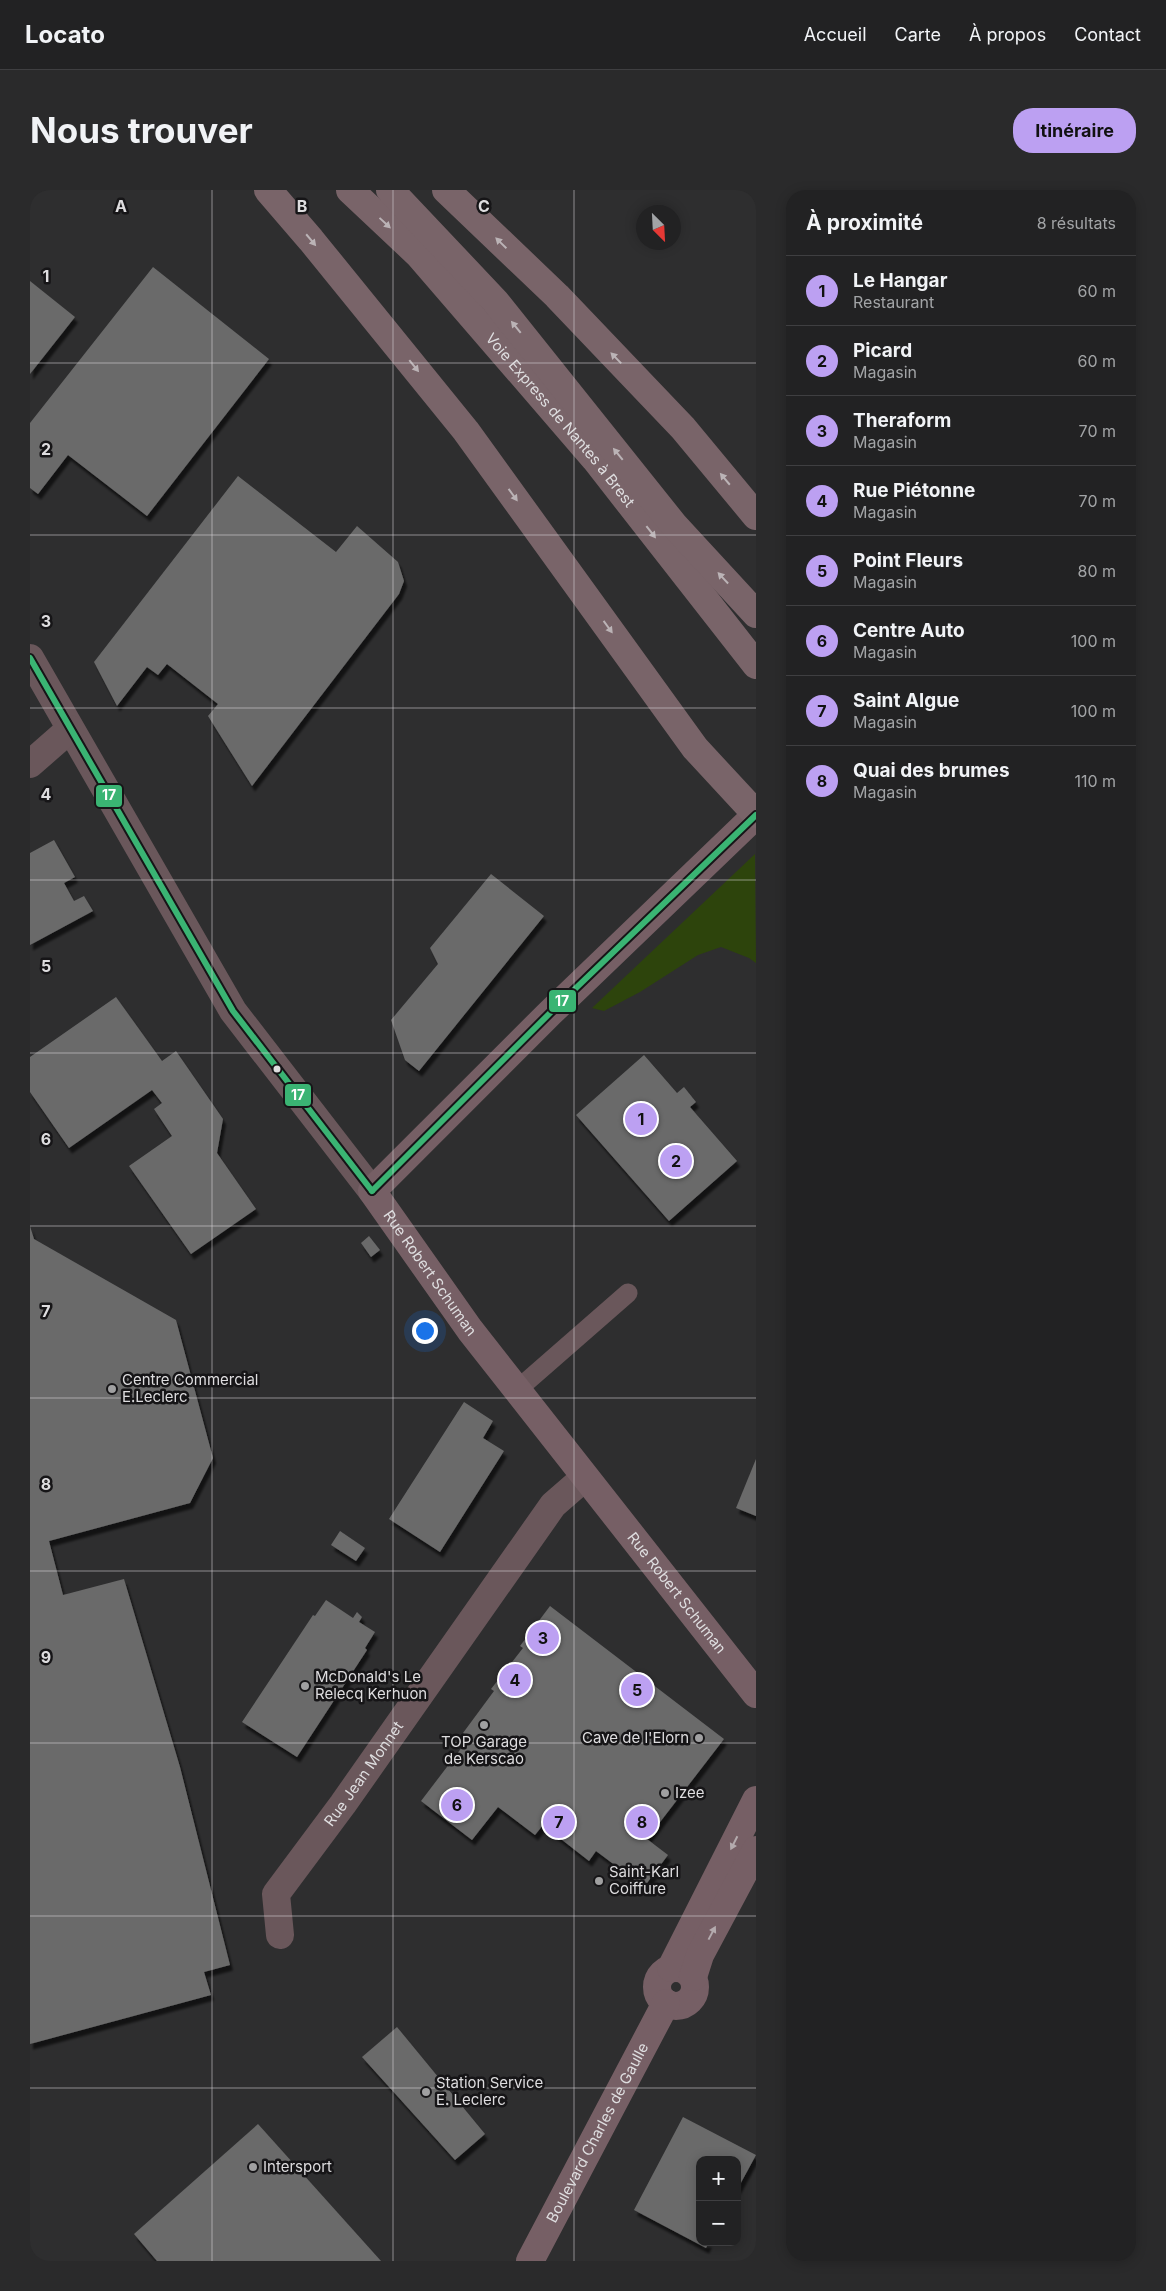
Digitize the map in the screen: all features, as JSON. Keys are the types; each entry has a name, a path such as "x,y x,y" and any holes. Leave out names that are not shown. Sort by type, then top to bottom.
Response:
{"highway":[{"path":"268,190 312,240 466,431 695,748 756,815"},
{"name":"Voie Express de Nantes à Brest","path":"350,190 418,255 595,459 756,665"},
{"name":"Voie Express de Nantes à Brest","path":"390,190 495,301 674,525 756,614"},
{"path":"446,190 564,303 683,428 756,516"}],"street":[{"name":"Rue Robert Schuman","path":"30,658 233,1011 372,1191 470,1330 584,1478 756,1694"},
{"path":"30,764 70,729"},
{"path":"372,1191 550,1012 756,815"},
{"name":"Rue Jean Monnet","path":"280,1935 276,1894 343,1804 553,1505 584,1478"},
{"path":"682,1973 756,1800"},
{"name":"Boulevard Charles de Gaulle","path":"530,2261 666,2003 679,2006 690,2000 695,1989 682,1973 700,1955 756,1850"}],"lane":[{"path":"517,1390 628,1293"}],"green space":[{"path":"755,854 756,963 749,958 721,947 698,955 640,992 604,1011 592,1008"}],"building":[{"path":"153,267 269,359 147,516 68,455 38,494 30,488 30,423"},
{"path":"30,281 75,317 30,374"},
{"path":"238,476 336,552 357,526 398,562 404,581 399,594 252,786 208,716 218,704 167,664 158,675 147,667 117,706 94,662"},
{"path":"54,840 75,877 64,883 74,901 84,896 93,911 30,945 30,853"},
{"path":"491,874 544,916 419,1071 405,1060 391,1020 438,964 430,948"},
{"path":"116,997 162,1061 176,1051 223,1119 217,1153 256,1209 191,1254 129,1166 172,1136 154,1109 162,1103 152,1090 69,1148 30,1092 30,1057"},
{"path":"644,1055 677,1093 684,1087 696,1102 690,1107 737,1161 669,1221 576,1115"},
{"path":"30,1226 34,1239 176,1320 213,1458 190,1503 49,1541 63,1595 124,1579 180,1767 230,1965 204,1972 211,1995 30,2044"},
{"path":"369,1236 380,1250 371,1257 361,1243"},
{"path":"464,1402 493,1421 483,1438 504,1451 440,1552 389,1519"},
{"path":"756,1459 756,1516 736,1508"},
{"path":"340,1531 365,1548 356,1561 331,1545"},
{"name":"McDonald's Le Relecq Kerhuon","path":"326,1600 353,1618 357,1612 362,1617 359,1622 375,1632 365,1648 367,1650 297,1757 242,1722 313,1615 315,1616"},
{"path":"550,1606 724,1739 647,1839 668,1855 644,1887 596,1851 589,1861 543,1825 535,1835 498,1807 472,1840 421,1801 469,1738 463,1733 494,1691 491,1689 523,1648 520,1646"},
{"path":"397,2027 485,2134 455,2160 362,2057"},
{"path":"683,2117 756,2155 741,2183 741,2156 696,2156 696,2243 634,2210"},
{"name":"Intersport","path":"258,2124 381,2261 157,2261 134,2234"}],"transit line":[{"name":"17","path":"30,658 233,1011 372,1191"},
{"name":"17","path":"372,1191 550,1013 756,815"}],"place":[{"name":"Le Hangar","path":"641,1119"},
{"name":"Picard","path":"676,1161"},
{"name":"Centre Commercial E.Leclerc","path":"112,1389"},
{"name":"Theraform","path":"543,1638"},
{"name":"Rue Piétonne","path":"515,1680"},
{"name":"McDonald's Le Relecq Kerhuon","path":"305,1686"},
{"name":"Point Fleurs","path":"637,1690"},
{"name":"TOP Garage de Kerscao","path":"484,1725"},
{"name":"Cave de l'Elorn","path":"699,1738"},
{"name":"Izee","path":"665,1793"},
{"name":"Centre Auto","path":"457,1805"},
{"name":"Saint Algue","path":"559,1822"},
{"name":"Quai des brumes","path":"642,1822"},
{"name":"Saint-Karl Coiffure","path":"599,1881"},
{"name":"Station Service E. Leclerc","path":"426,2092"},
{"name":"Intersport","path":"253,2167"}]}
